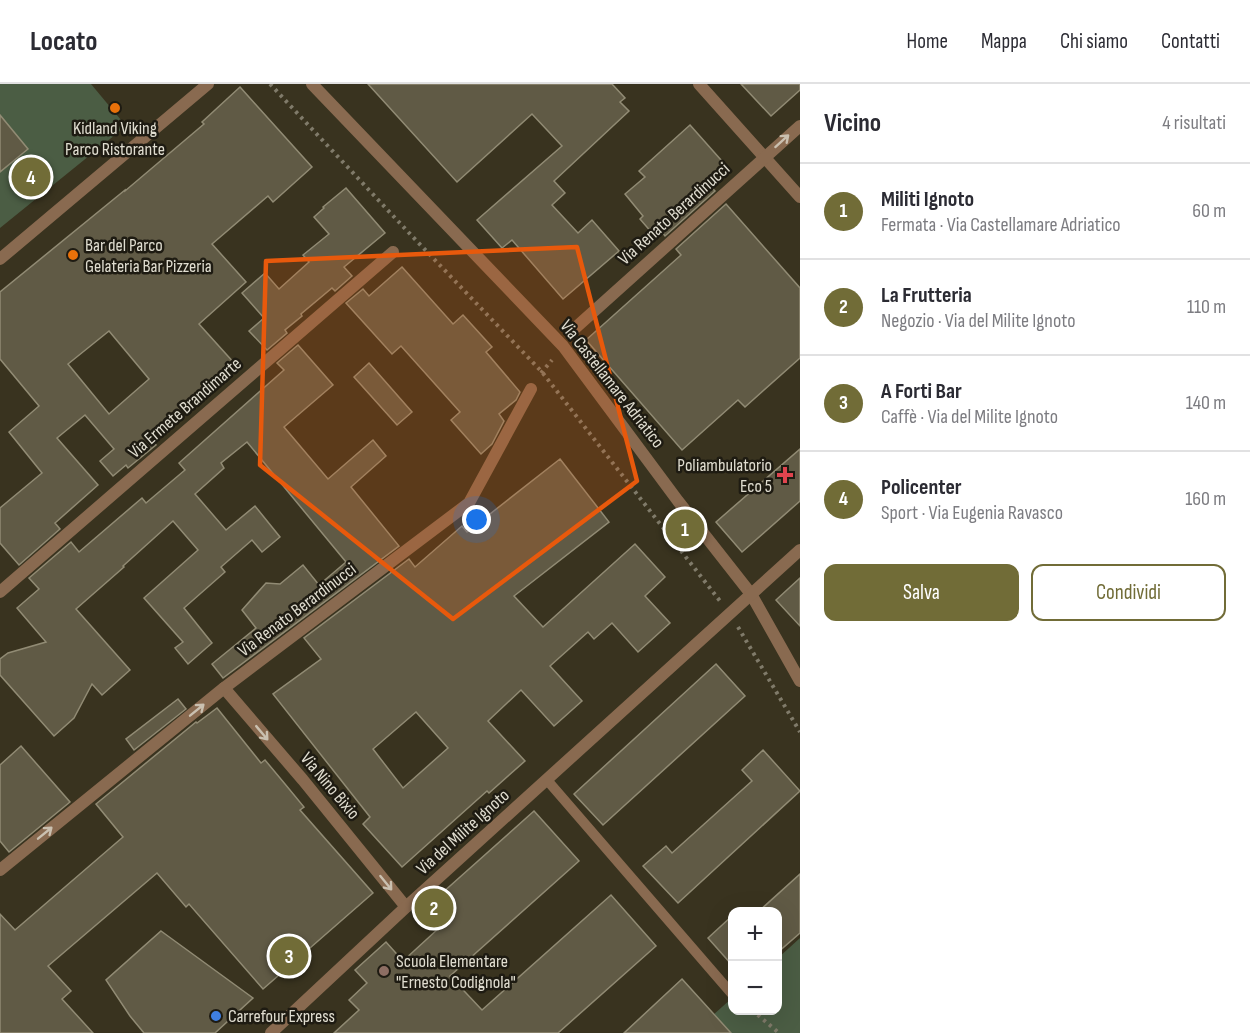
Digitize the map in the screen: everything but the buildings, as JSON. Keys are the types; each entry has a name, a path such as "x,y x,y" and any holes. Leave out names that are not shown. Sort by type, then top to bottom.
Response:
{"street":[{"path":"0,259 208,84"},
{"name":"Via Castellamare Adriatico","path":"312,84 563,346 678,501 751,594 800,681"},
{"path":"699,84 800,197"},
{"name":"Via Renato Berardinucci","path":"573,330 800,126"},
{"name":"Via Ermete Brandimarte","path":"0,592 393,252"},
{"name":"Via Renato Berardinucci","path":"0,870 224,688 469,503 531,389"},
{"name":"Via del Milite Ignoto","path":"271,1033 406,907 800,550"},
{"name":"Via Nino Bixio","path":"224,688 303,780 406,907"}],"lane":[{"path":"547,780 728,989"}],"path":[{"path":"531,389 563,346"},
{"path":"757,1015 779,1033"}],"highlighted area":[{"path":"577,247 637,481 453,619 260,465 266,261"}],"green space":[{"path":"0,84 91,84 126,126 0,228"},
{"path":"800,938 800,1033 693,1033 728,1002 728,1015 782,1015 782,954"}],"place":[{"name":"Kidland Viking Parco Ristorante","path":"115,108"},
{"name":"Policenter","path":"31,177"},
{"name":"Bar del Parco Gelateria Bar Pizzeria","path":"73,255"},
{"name":"Poliambulatorio Eco 5","path":"785,475"},
{"name":"Militi Ignoto","path":"685,529"},
{"name":"La Frutteria","path":"434,908"},
{"name":"A Forti Bar","path":"289,956"},
{"name":"Scuola Elementare \"Ernesto Codignola\"","path":"384,971"},
{"name":"Carrefour Express","path":"216,1016"}]}
